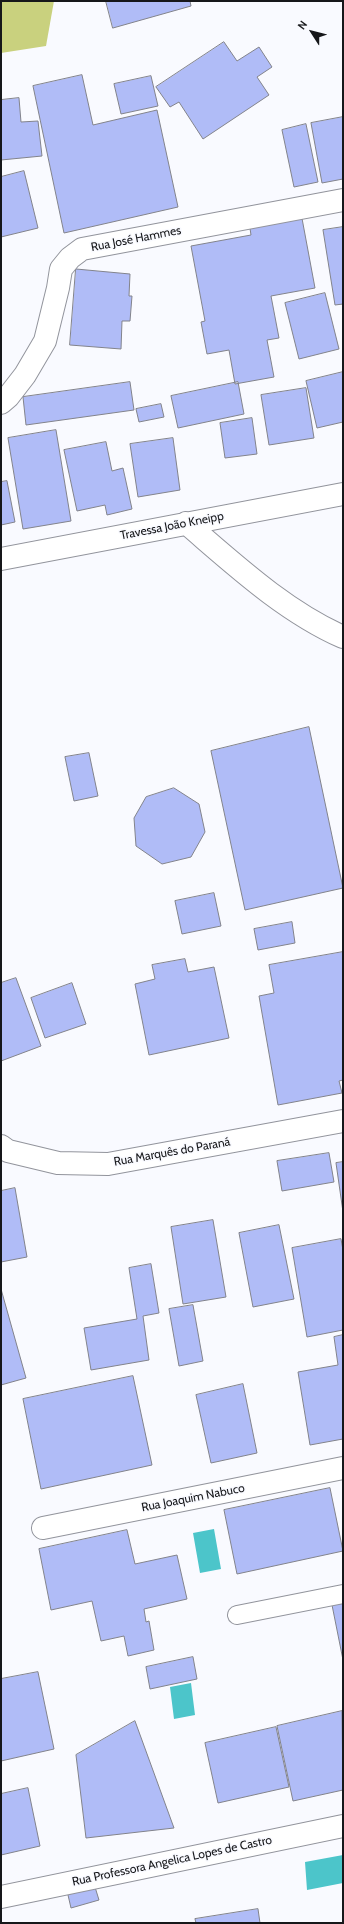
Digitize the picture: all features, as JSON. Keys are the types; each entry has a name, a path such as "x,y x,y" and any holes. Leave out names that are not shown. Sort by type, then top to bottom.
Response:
{"street":[{"name":"Rua José Hammes","path":"1,403 8,397 25,375 45,341 61,269 70,258 82,250 343,200"},
{"name":"Travessa João Kneipp","path":"1,559 343,494"},
{"path":"186,523 268,590 317,625 343,637"},
{"name":"Rua Marquês do Paraná","path":"1,1146 8,1151 58,1163 108,1164 343,1121"},
{"name":"Rua Joaquim Nabuco","path":"43,1528 343,1468"},
{"name":"Rua Professora Angelica Lopes de Castro","path":"1,1896 343,1826"}],"lane":[{"path":"237,1615 343,1594"}],"green space":[{"path":"1,1 54,1 46,46 1,53"}],"water":[{"path":"214,1529 221,1569 200,1573 193,1533"},
{"path":"191,1683 195,1715 174,1719 170,1687"},
{"path":"343,1855 343,1883 307,1890 305,1862"}],"building":[{"path":"106,1 190,1 191,6 113,28"},
{"path":"224,42 237,61 259,47 272,67 257,77 269,95 203,139 179,102 170,107 156,87"},
{"path":"82,75 93,125 157,110 178,207 64,233 33,86"},
{"path":"151,76 158,106 121,114 114,84"},
{"path":"19,98 21,122 38,121 42,156 1,160 1,100"},
{"path":"343,117 343,179 322,183 311,123"},
{"path":"306,124 318,182 294,187 282,130"},
{"path":"24,171 38,228 1,237 1,177"},
{"path":"301,213 315,288 271,296 279,338 267,340 274,377 235,384 229,350 207,354 201,322 205,321 191,246 251,235 249,222"},
{"path":"343,227 343,304 335,305 323,230"},
{"path":"76,269 130,274 129,296 132,296 130,321 122,321 121,349 70,345"},
{"path":"325,293 339,349 299,359 285,303"},
{"path":"343,372 343,422 317,428 306,381"},
{"path":"130,382 134,410 26,425 23,397"},
{"path":"238,382 244,414 178,428 171,396"},
{"path":"306,388 314,438 269,445 261,395"},
{"path":"161,404 164,417 139,422 136,409"},
{"path":"252,418 257,454 225,458 220,423"},
{"path":"56,430 71,521 23,529 8,438"},
{"path":"173,438 180,490 138,497 130,444"},
{"path":"106,442 112,471 123,468 132,509 107,515 105,505 77,511 64,450"},
{"path":"7,481 15,522 1,525 1,482"},
{"path":"309,727 343,888 245,910 211,751"},
{"path":"89,753 98,796 74,801 65,757"},
{"path":"174,788 199,804 205,832 191,857 162,864 136,846 134,818 146,797"},
{"path":"214,893 221,926 182,934 175,901"},
{"path":"292,922 295,943 258,950 254,929"},
{"path":"343,952 343,1080 339,1081 342,1093 278,1105 259,996 274,993 269,965"},
{"path":"185,959 188,972 214,967 229,1038 149,1055 135,984 155,979 152,965"},
{"path":"16,978 41,1046 1,1061 1,983"},
{"path":"72,983 86,1024 45,1038 31,998"},
{"path":"329,1153 334,1182 282,1191 277,1161"},
{"path":"343,1162 343,1212 336,1163"},
{"path":"15,1188 27,1257 1,1262 1,1191"},
{"path":"213,1220 226,1297 183,1304 171,1227"},
{"path":"279,1225 294,1299 253,1307 239,1233"},
{"path":"341,1239 343,1250 343,1330 307,1337 292,1248"},
{"path":"151,1264 159,1313 143,1316 149,1360 91,1370 84,1328 137,1319 129,1268"},
{"path":"1,1289 26,1378 1,1385"},
{"path":"193,1305 203,1361 179,1366 169,1309"},
{"path":"343,1335 343,1439 310,1445 298,1372 338,1365 334,1337"},
{"path":"133,1376 152,1465 41,1489 23,1399"},
{"path":"243,1384 257,1453 211,1463 196,1395"},
{"path":"330,1488 343,1551 237,1574 224,1510"},
{"path":"127,1530 135,1564 177,1555 187,1599 144,1609 146,1622 149,1621 154,1650 128,1656 124,1636 101,1641 92,1601 51,1610 39,1549"},
{"path":"343,1603 343,1660 332,1605"},
{"path":"193,1657 197,1679 150,1689 146,1667"},
{"path":"38,1672 54,1749 1,1761 1,1679"},
{"path":"342,1711 343,1790 293,1801 277,1726"},
{"path":"135,1721 174,1828 86,1838 76,1755"},
{"path":"276,1727 289,1787 218,1803 205,1743"},
{"path":"28,1788 40,1846 1,1855 1,1794"},
{"path":"95,1887 99,1900 71,1908 68,1895"},
{"path":"258,1909 260,1923 196,1923 195,1919"}]}
